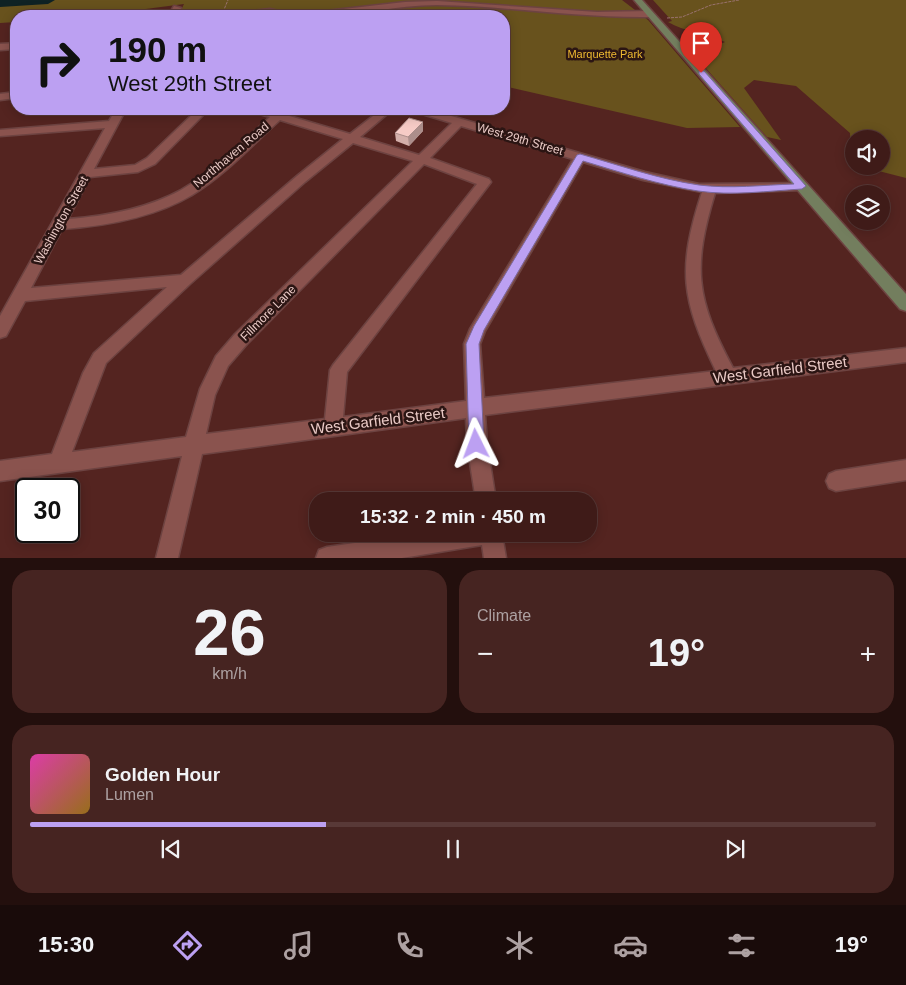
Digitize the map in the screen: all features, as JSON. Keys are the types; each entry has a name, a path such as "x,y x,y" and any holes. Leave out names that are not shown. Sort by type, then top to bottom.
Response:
{"main road":[{"path":"638,0 906,305"}],"street":[{"path":"369,10 426,2 607,14 650,14"},
{"name":"Washington Street","path":"0,331 118,115"},
{"path":"86,174 138,168 151,161 198,115"},
{"name":"Northhaven Road","path":"58,225 87,223 146,210 166,203 188,191 213,172 279,115"},
{"path":"290,115 352,138 421,159 485,182 339,370 333,427"},
{"path":"58,463 92,373 100,358 185,280 301,179 381,115"},
{"name":"West 29th Street","path":"436,115 643,176 710,188 802,186"},
{"name":"Fillmore Lane","path":"167,558 206,395 222,361 459,122"},
{"path":"0,133 113,124"},
{"path":"484,492 476,444 472,344 478,329 580,157"},
{"path":"710,188 697,230 692,263 694,294 710,342 728,376"},
{"path":"19,295 185,280"},
{"name":"West Garfield Street","path":"0,471 475,408 906,355"},
{"path":"836,481 906,470"},
{"path":"327,558 433,542"},
{"path":"492,542 495,558"}],"path":[{"path":"650,14 682,17 711,5 739,0"}],"green space":[{"name":"Marquette Park","path":"0,0 622,0 648,20 740,127 687,128 510,87 510,10 181,10 184,4 138,10 10,10 10,22 0,23"},
{"path":"653,0 906,0 906,178 890,174 890,130 847,130 796,86 754,80 744,88 781,140 767,137 695,56 725,42 668,22 672,21"}],"building":[{"path":"409,118 423,122 408,137 395,133"}],"waterway":[{"path":"0,3 48,0"}],"route":[{"path":"476,444 472,344 478,329 580,157 643,176 698,188 763,189 802,186 701,73"}]}
